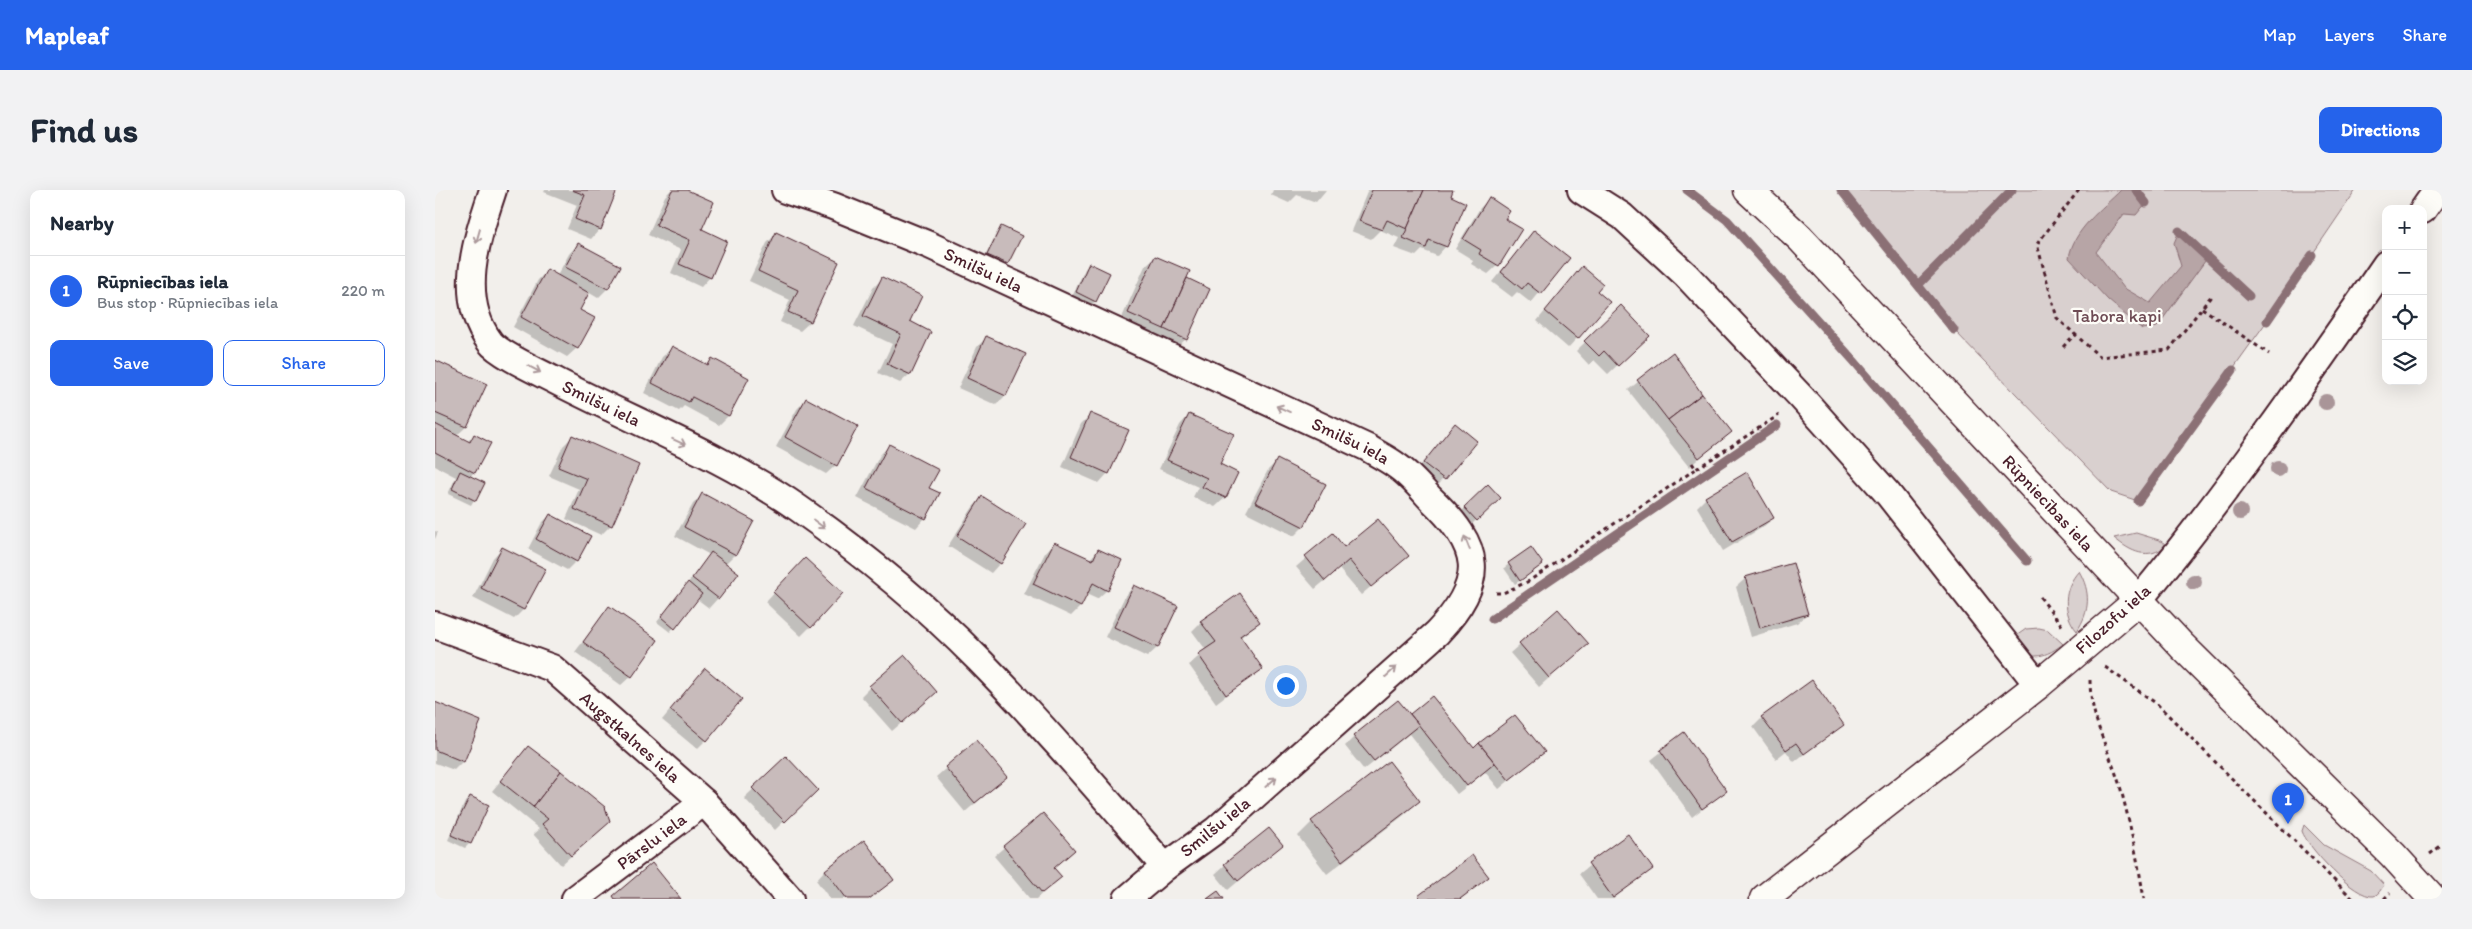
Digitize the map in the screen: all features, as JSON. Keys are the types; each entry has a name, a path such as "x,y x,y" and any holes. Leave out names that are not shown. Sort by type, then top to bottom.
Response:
{"main road":[{"name":"Rūpniecības iela","path":"1748,190 1800,238 2139,600 2398,861 2433,899"},
{"name":"Filozofu iela","path":"1764,899 2037,685 2139,600"}],"street":[{"name":"Smilšu iela","path":"493,190 476,241 472,288 476,318 491,345 607,407 706,455 796,507 884,572 978,659 1072,760 1165,867"},
{"name":"Smilšu iela","path":"785,190 833,206 929,246 1336,433 1398,466 1450,516 1463,535 1471,554 1472,574 1468,593 1455,614 1437,633 1216,830 1165,867 1127,899"},
{"path":"1581,190 1622,216 1686,275 1802,398 1888,494 2037,685"},
{"path":"2426,205 2437,190"},
{"name":"Filozofu iela","path":"2139,600 2183,546 2308,377 2382,270"},
{"name":"Augstkalnes iela","path":"435,625 552,668 704,802 791,899"},
{"name":"Pārslu iela","path":"575,899 704,802"}],"path":[{"path":"2079,190 2037,244 2057,318 2100,357 2169,350 2212,294"},
{"path":"2202,308 2269,354"},
{"path":"2063,347 2075,334"},
{"path":"1468,593 1503,594 1529,582 1773,419"},
{"path":"1692,463 1696,469"},
{"path":"2040,597 2066,630"},
{"path":"2102,665 2157,704 2353,899"},
{"path":"2090,677 2090,700 2104,748 2119,785 2137,856 2144,899"},
{"path":"2425,857 2442,846"}],"green space":[{"name":"Tabora kapi","path":"1841,190 2356,190 2267,321 2138,501 2111,492 1954,330"},
{"path":"2136,533 2159,540 2167,545 2153,553 2146,554 2133,551 2114,538"},
{"path":"2079,571 2086,586 2087,609 2077,631 2069,616 2066,601 2070,585"},
{"path":"2039,628 2048,630 2063,644 2040,656 2030,656 2016,636 2026,629"},
{"path":"2304,825 2324,845 2371,871 2384,885 2379,893 2374,896 2366,895 2344,881 2322,859 2306,839 2302,831"}],"shaded area":[{"path":"2121,190 2136,190 2146,203 2136,215 2124,214 2096,252 2124,288 2150,303 2181,266 2174,243 2179,231 2208,257 2157,327 2142,329 2108,300 2069,258 2076,238 2082,229"}],"building":[{"path":"572,190 617,190 601,230 575,219 585,195"},
{"path":"672,190 687,190 714,202 702,229 727,241 711,278 679,264 690,240 656,225"},
{"path":"1372,190 1424,190 1407,229 1387,220 1382,230 1359,221"},
{"path":"1424,190 1453,190 1451,196 1466,203 1447,247 1429,240 1426,248 1403,238"},
{"path":"1489,197 1510,211 1505,219 1522,229 1499,266 1479,254 1481,250 1463,239"},
{"path":"1001,226 1022,236 1008,264 987,255"},
{"path":"1534,230 1570,258 1541,294 1527,283 1522,289 1501,272"},
{"path":"776,232 839,262 811,322 788,312 798,290 758,271"},
{"path":"578,243 621,266 608,289 565,267"},
{"path":"1155,256 1190,271 1164,329 1128,313"},
{"path":"1089,263 1110,273 1096,302 1076,292"},
{"path":"1582,266 1603,284 1597,291 1610,302 1578,339 1545,311"},
{"path":"547,269 589,293 580,310 595,318 578,349 521,317"},
{"path":"882,277 922,296 910,321 931,332 911,375 887,364 901,334 863,316"},
{"path":"1187,278 1210,289 1187,340 1164,329"},
{"path":"1621,305 1650,336 1618,366 1604,351 1599,356 1584,341"},
{"path":"986,336 1026,354 1006,396 967,378"},
{"path":"672,346 708,365 712,358 749,378 729,416 692,397 689,402 652,383"},
{"path":"1673,352 1702,394 1668,420 1637,380"},
{"path":"435,360 487,384 467,427 435,413"},
{"path":"1702,394 1732,432 1699,458 1668,420"},
{"path":"806,398 858,426 837,466 785,437"},
{"path":"1090,413 1129,430 1109,474 1071,457"},
{"path":"1189,414 1234,434 1220,464 1238,473 1226,498 1202,487 1207,478 1167,460"},
{"path":"1455,423 1477,441 1445,480 1423,463"},
{"path":"435,424 470,442 474,434 491,443 475,473 435,452"},
{"path":"572,435 639,465 612,526 574,509 587,479 558,467"},
{"path":"889,444 939,470 929,488 940,493 926,519 866,488"},
{"path":"1277,459 1326,484 1304,527 1255,502"},
{"path":"460,471 485,483 476,501 452,489"},
{"path":"1747,472 1774,518 1732,542 1705,497"},
{"path":"1488,484 1501,498 1477,521 1464,507"},
{"path":"702,493 754,521 736,555 684,527"},
{"path":"982,496 1026,524 1001,564 957,536"},
{"path":"550,514 591,536 577,562 536,539"},
{"path":"1378,519 1409,556 1371,587 1349,560 1325,581 1305,556 1333,533 1344,547"},
{"path":"1054,542 1093,560 1098,549 1122,560 1108,591 1093,583 1081,607 1033,584"},
{"path":"502,547 546,569 524,610 481,588"},
{"path":"1531,547 1543,564 1520,581 1508,563"},
{"path":"711,552 739,573 719,599 692,578"},
{"path":"805,558 843,593 811,628 773,592"},
{"path":"1793,563 1808,614 1760,628 1745,577"},
{"path":"688,582 702,594 675,629 661,617"},
{"path":"1134,585 1178,606 1158,648 1114,627"},
{"path":"1240,593 1260,622 1240,636 1263,669 1226,695 1198,654 1216,642 1200,621"},
{"path":"609,606 658,640 632,677 583,642"},
{"path":"1558,609 1589,644 1549,678 1519,643"},
{"path":"905,655 937,692 902,723 869,686"},
{"path":"705,668 742,699 707,741 670,710"},
{"path":"1812,680 1844,725 1804,754 1796,743 1786,750 1761,717"},
{"path":"1432,696 1474,748 1479,743 1495,763 1467,786 1410,714"},
{"path":"1398,700 1419,725 1374,761 1353,736"},
{"path":"435,702 481,721 464,762 435,750"},
{"path":"1515,715 1545,752 1509,780 1479,743"},
{"path":"1684,732 1727,791 1702,809 1660,750"},
{"path":"976,740 1007,777 975,803 945,767"},
{"path":"528,746 561,771 533,807 500,781"},
{"path":"786,756 818,790 785,822 752,788"},
{"path":"1389,761 1420,801 1342,861 1311,821"},
{"path":"561,771 605,807 610,822 571,856 542,824 548,819 533,807"},
{"path":"470,796 489,805 471,844 451,835"},
{"path":"1043,813 1075,850 1054,868 1062,877 1042,893 1003,846"},
{"path":"1269,828 1283,845 1238,881 1224,864"},
{"path":"1628,834 1653,869 1613,898 1588,863"},
{"path":"864,840 894,880 869,899 847,899 825,870"},
{"path":"1472,855 1489,877 1460,899 1421,899 1418,896"},
{"path":"652,863 681,899 615,899 613,896"},
{"path":"1218,891 1224,899 1207,899"}],"waterway":[{"path":"1687,190 1727,220 1854,361 2027,561"},
{"path":"1841,190 1954,330"},
{"path":"1920,283 2012,190"},
{"path":"2136,190 2146,203"},
{"path":"2179,231 2249,296"},
{"path":"2267,321 2312,255"},
{"path":"2138,501 2233,370"},
{"path":"1492,619 1777,425"}],"place":[{"name":"Rūpniecības iela","path":"2288,824"}]}
